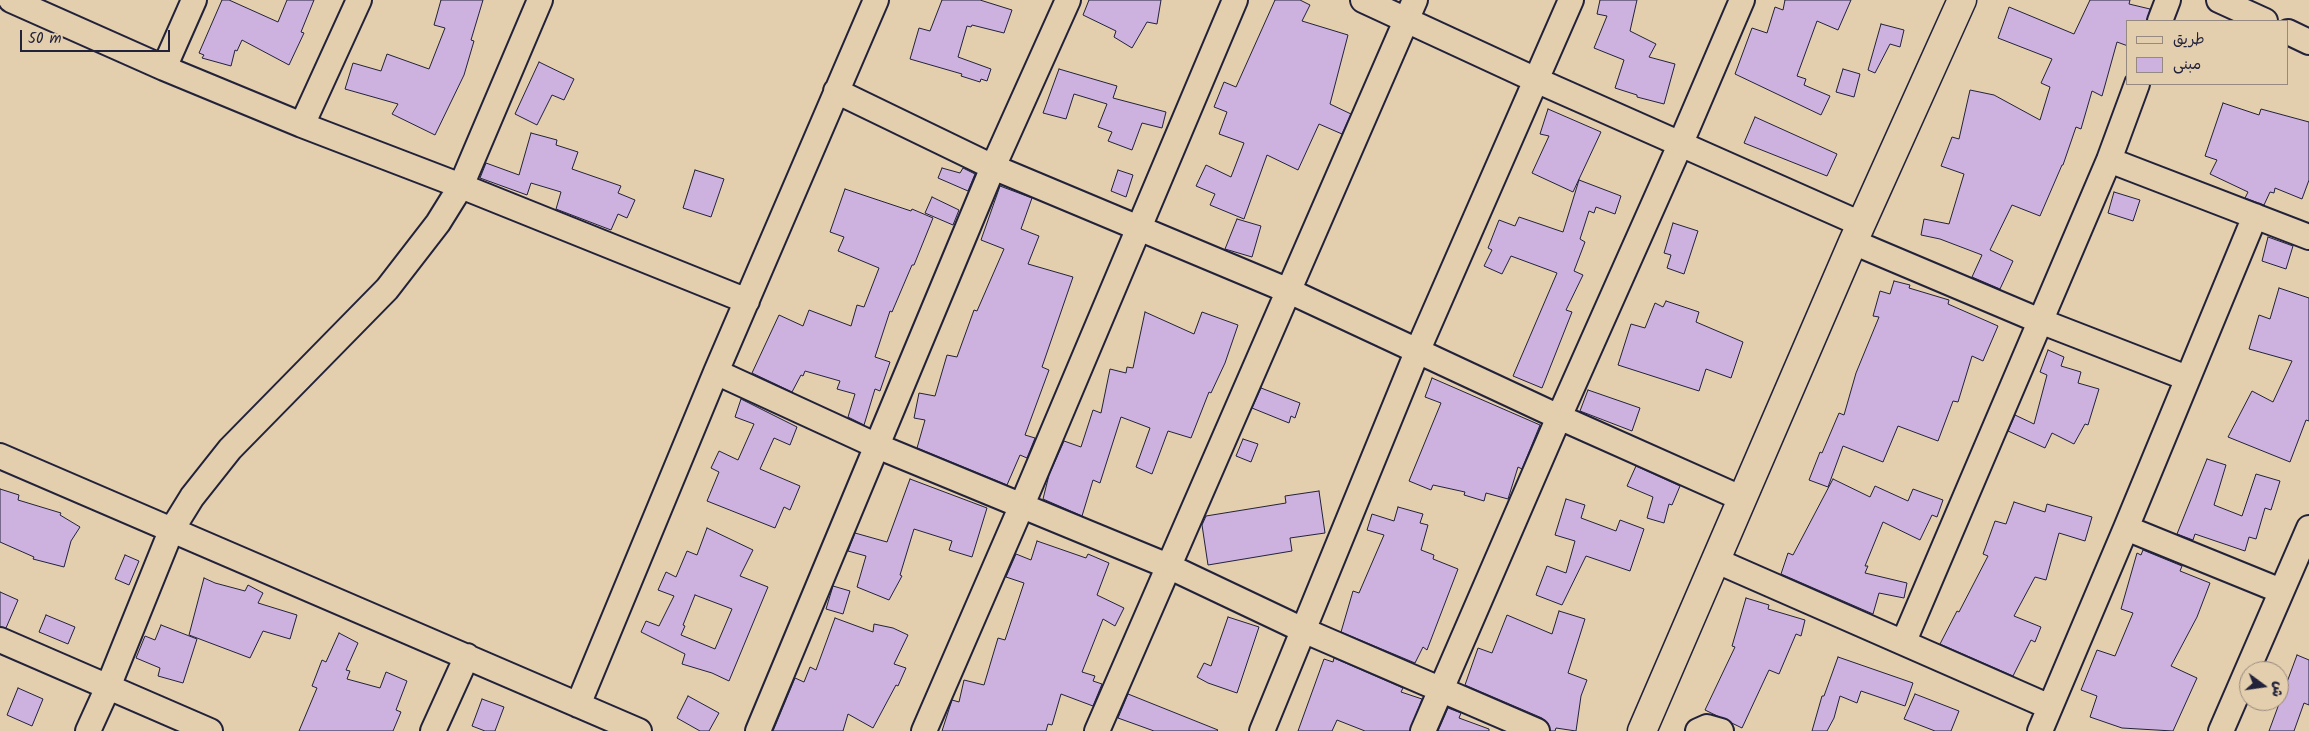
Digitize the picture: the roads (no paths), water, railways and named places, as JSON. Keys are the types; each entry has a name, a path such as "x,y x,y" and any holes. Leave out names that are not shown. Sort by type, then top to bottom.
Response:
{"street":[{"path":"164,68 194,0"},
{"path":"302,125 359,0"},
{"path":"88,731 108,687 171,531 192,497 230,448 387,289 438,223 461,186 540,0"},
{"path":"578,705 716,372 876,0"},
{"path":"758,731 993,167 1068,0"},
{"path":"924,731 1022,506 1235,0"},
{"path":"1362,0 1411,10 1536,80 1680,145 2040,321 2187,378"},
{"path":"1262,731 1417,352 1571,0"},
{"path":"1423,731 1742,0"},
{"path":"1642,731 1744,499 1857,233 1962,0"},
{"path":"2160,20 2168,0"},
{"path":"2218,0 2263,20"},
{"path":"16,1 164,68 302,125 461,186 747,301"},
{"path":"1097,731 1411,10"},
{"path":"2289,32 2309,42"},
{"path":"1904,641 2109,160 2137,85"},
{"path":"836,91 993,167 1288,291 1559,417 1744,499"},
{"path":"2109,160 2309,238"},
{"path":"2040,731 2255,216"},
{"path":"716,372 878,446 1168,566 1303,630 1537,731"},
{"path":"0,456 640,731"},
{"path":"2126,528 2281,591"},
{"path":"2221,731 2309,528"},
{"path":"1717,561 1904,641 2050,707"},
{"path":"0,640 210,731"},
{"path":"433,731 467,656"},
{"path":"1698,731 1707,727 1721,731"}]}
